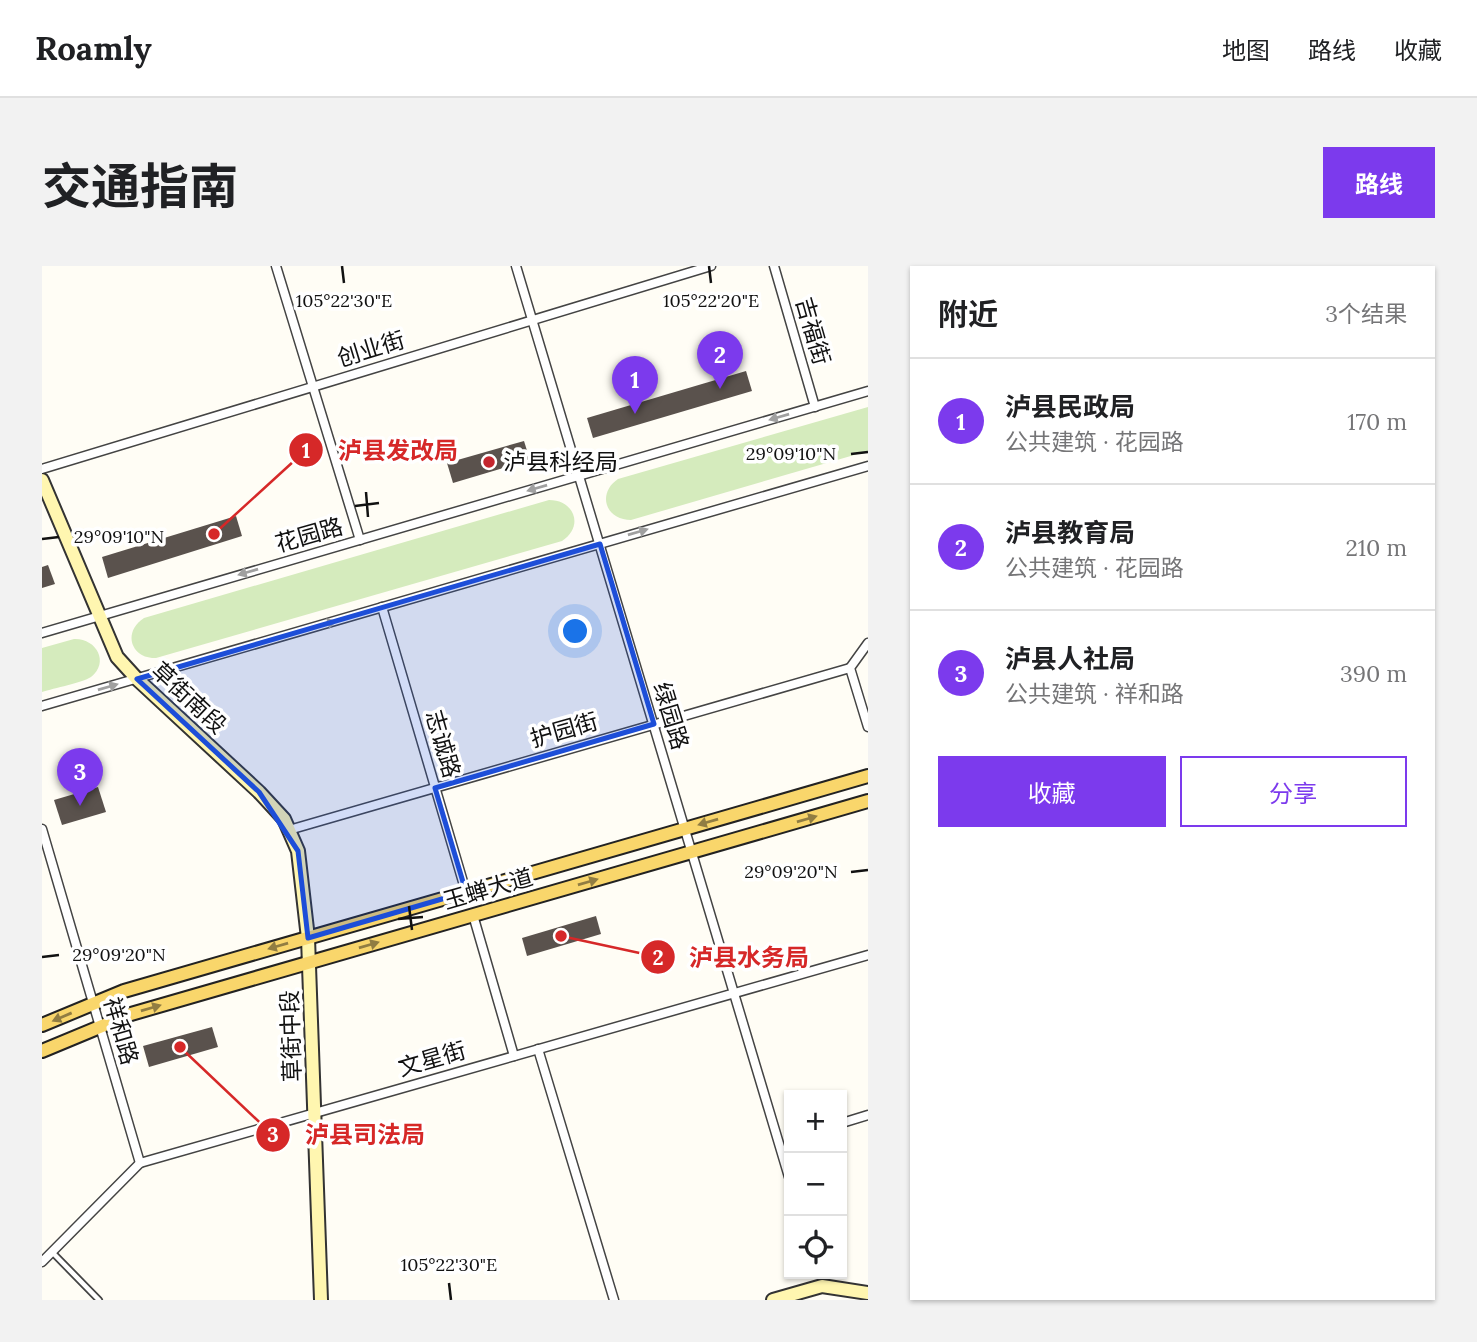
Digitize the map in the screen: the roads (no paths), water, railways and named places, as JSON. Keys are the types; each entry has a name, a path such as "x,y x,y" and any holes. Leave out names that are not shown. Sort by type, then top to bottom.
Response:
{"main road":[{"name":"草街南段","path":"42,480 117,657 284,819 298,851 309,938"},
{"name":"玉蝉大道","path":"42,1025 124,991 868,776"},
{"name":"玉蝉大道","path":"42,1051 131,1014 868,801"},
{"name":"草街中段","path":"309,938 321,1300"},
{"path":"773,1300 820,1280 868,1293"}],"street":[{"path":"276,266 360,540"},
{"name":"绿园路","path":"516,266 784,1160"},
{"name":"创业街","path":"42,469 711,266"},
{"name":"吉福街","path":"774,266 814,407"},
{"name":"花园路","path":"42,633 868,391"},
{"path":"42,706 868,466"},
{"name":"志诚路","path":"382,607 466,892"},
{"path":"868,643 850,668 868,727"},
{"name":"护园街","path":"289,830 850,668"},
{"name":"祥和路","path":"42,829 140,1163"},
{"path":"473,915 514,1056"},
{"name":"文星街","path":"42,1262 140,1163 868,955"},
{"path":"538,1049 614,1300"},
{"path":"847,1121 868,1115"},
{"path":"779,1142 784,1140"}],"lane":[{"path":"52,1252 99,1300"}],"place":[{"name":"泸县教育局","path":"720,389"},
{"name":"泸县民政局","path":"635,414"},
{"name":"泸县科经局","path":"489,462"},
{"name":"泸县发改局","path":"214,534"},
{"name":"泸县人社局","path":"80,806"},
{"name":"泸县水务局","path":"561,936"},
{"name":"泸县司法局","path":"180,1047"}]}
